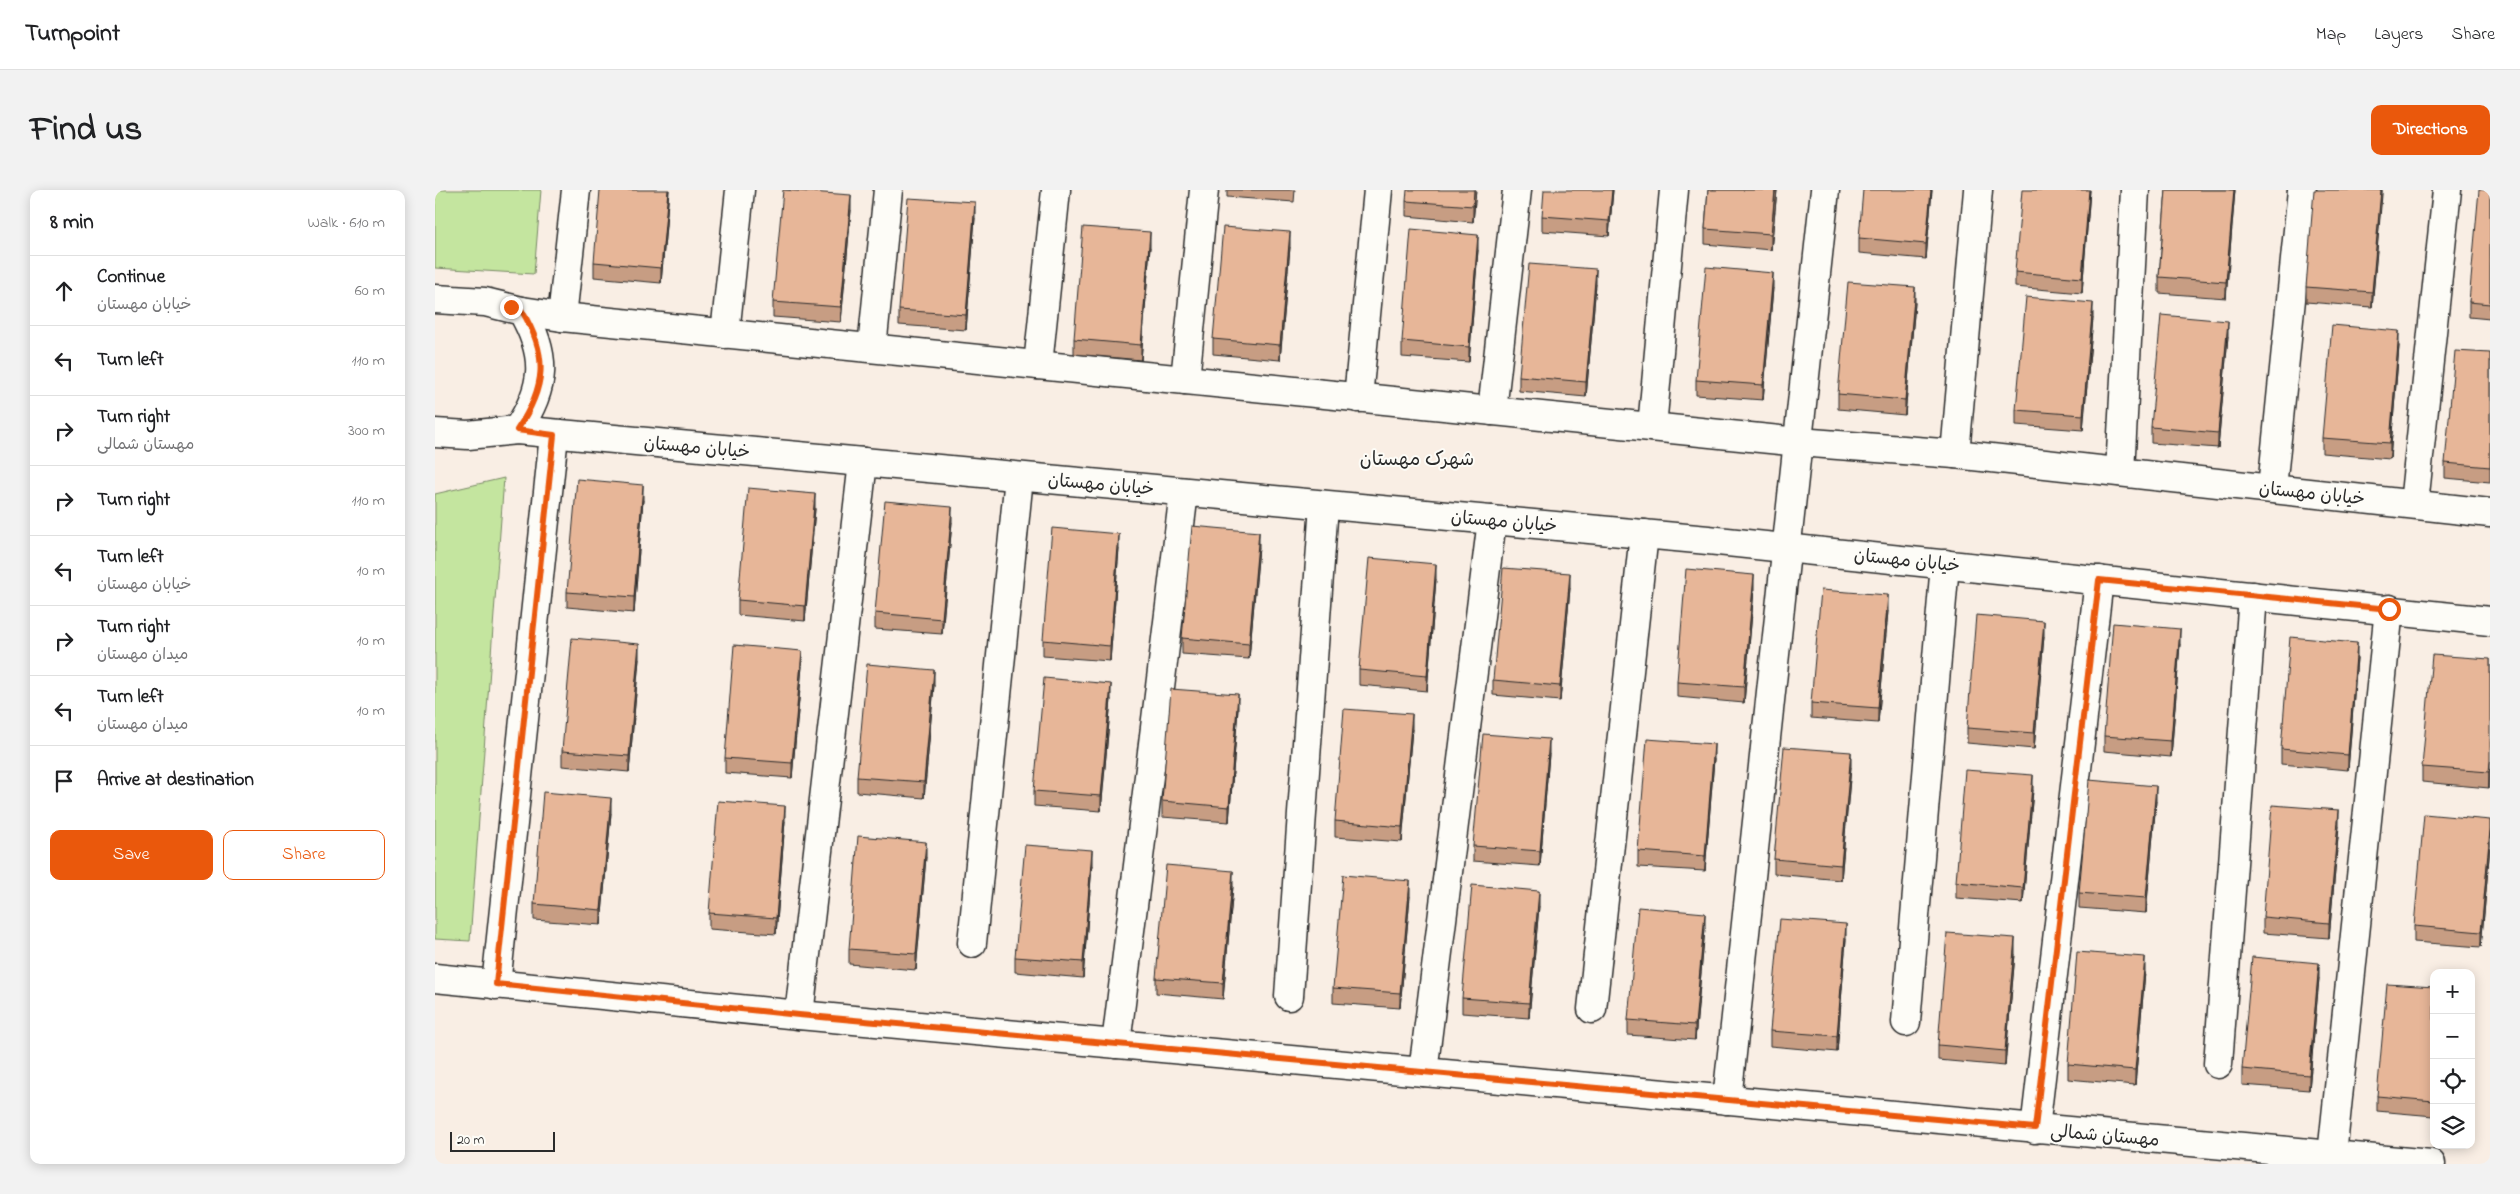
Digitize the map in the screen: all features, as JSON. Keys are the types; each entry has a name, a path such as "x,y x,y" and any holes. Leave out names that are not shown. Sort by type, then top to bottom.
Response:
{"street":[{"path":"562,317 576,190"},
{"path":"725,334 740,190"},
{"path":"872,348 888,190"},
{"path":"1038,365 1056,190"},
{"path":"1185,380 1204,190"},
{"path":"1357,398 1378,190"},
{"path":"1492,411 1517,190"},
{"path":"1652,427 1673,190"},
{"path":"1727,1100 1825,190"},
{"path":"1955,454 1978,190"},
{"path":"2120,472 2135,190"},
{"path":"2272,488 2302,190"},
{"path":"2414,504 2447,190"},
{"name":"خیابان مهستان","path":"435,299 485,302 522,311 562,317 725,334 1799,442 1955,454 2490,513"},
{"path":"517,430 531,409 540,384 541,358 535,333 522,311"},
{"name":"خیابان مهستان","path":"435,433 468,435 517,430 554,435 1644,534 2389,609 2490,621"},
{"path":"496,984 554,435"},
{"path":"799,1015 863,462"},
{"path":"972,943 1019,476"},
{"path":"1116,1044 1184,492"},
{"path":"1289,996 1324,505"},
{"path":"1423,1072 1493,520"},
{"path":"1592,1009 1644,534"},
{"path":"1907,1022 1945,564"},
{"path":"2035,1128 2099,580"},
{"path":"2217,1064 2253,596"},
{"path":"2332,1155 2389,609"},
{"name":"مهستان شمالی","path":"435,978 799,1015 2431,1164"}],"green space":[{"path":"435,190 541,190 534,274 435,268"},
{"path":"504,478 470,941 435,939 435,494"}],"building":[{"path":"600,190 668,190 661,268 594,262"},
{"path":"783,190 851,195 841,307 773,302"},
{"path":"1407,190 1474,190 1473,206 1406,201"},
{"path":"1544,190 1612,190 1609,221 1542,216"},
{"path":"1708,190 1775,190 1771,234 1705,229"},
{"path":"1863,190 1931,190 1926,244 1859,238"},
{"path":"2022,190 2089,190 2082,278 2015,272"},
{"path":"2166,190 2234,190 2226,282 2159,277"},
{"path":"2314,190 2381,190 2372,292 2306,287"},
{"path":"2479,190 2490,190 2490,304 2469,302"},
{"path":"908,198 975,202 966,315 899,310"},
{"path":"1083,227 1150,232 1141,345 1074,339"},
{"path":"1223,227 1290,232 1280,345 1213,339"},
{"path":"1411,229 1478,235 1469,347 1402,341"},
{"path":"1529,264 1596,269 1586,382 1519,376"},
{"path":"1706,267 1773,273 1763,385 1696,380"},
{"path":"1848,282 1915,287 1905,400 1838,394"},
{"path":"2026,297 2093,303 2083,415 2016,410"},
{"path":"2161,315 2228,321 2218,433 2151,427"},
{"path":"2332,325 2399,331 2390,443 2322,438"},
{"path":"2455,351 2490,353 2490,467 2445,463"},
{"path":"577,479 643,485 634,597 567,592"},
{"path":"748,488 815,494 805,606 738,600"},
{"path":"885,501 952,507 942,619 875,613"},
{"path":"1192,526 1259,532 1249,644 1182,638"},
{"path":"1052,528 1119,534 1110,646 1043,640"},
{"path":"1369,558 1436,564 1427,676 1359,670"},
{"path":"1503,568 1570,573 1560,686 1493,680"},
{"path":"1686,569 1754,575 1744,687 1677,682"},
{"path":"1821,590 1888,595 1878,708 1811,703"},
{"path":"1976,615 2044,621 2034,733 1967,728"},
{"path":"2113,623 2180,629 2171,741 2104,736"},
{"path":"2290,637 2357,643 2348,755 2281,749"},
{"path":"572,638 639,644 629,756 562,751"},
{"path":"734,645 802,651 792,763 725,758"},
{"path":"2432,655 2490,659 2489,772 2422,767"},
{"path":"867,664 934,670 924,782 857,777"},
{"path":"1044,678 1111,684 1101,796 1034,791"},
{"path":"1171,689 1238,694 1229,807 1162,801"},
{"path":"1344,709 1412,714 1402,827 1335,821"},
{"path":"1483,734 1549,739 1540,851 1473,846"},
{"path":"1647,739 1714,744 1705,856 1638,851"},
{"path":"1784,747 1851,752 1841,865 1774,859"},
{"path":"1965,770 2033,775 2023,888 1956,882"},
{"path":"2089,780 2156,786 2146,898 2079,893"},
{"path":"543,792 611,798 601,910 534,904"},
{"path":"718,801 785,806 776,918 709,913"},
{"path":"2272,805 2339,810 2329,923 2263,917"},
{"path":"2424,814 2490,820 2481,932 2414,926"},
{"path":"858,836 926,842 916,954 849,949"},
{"path":"1025,845 1092,850 1083,962 1015,957"},
{"path":"1166,865 1233,871 1223,983 1156,978"},
{"path":"1343,875 1410,881 1400,993 1333,988"},
{"path":"1472,885 1539,891 1529,1003 1462,998"},
{"path":"1638,907 1705,913 1695,1025 1628,1020"},
{"path":"1780,919 1846,924 1837,1036 1770,1031"},
{"path":"1947,933 2015,938 2005,1051 1938,1045"},
{"path":"2077,952 2145,957 2135,1070 2068,1064"},
{"path":"2252,957 2319,963 2309,1075 2242,1069"},
{"path":"2387,984 2430,987 2430,1101 2377,1096"}],"district":[{"name":"شهرک مهستان","path":"1417,458"}],"route":[{"path":"511,307 522,311 535,333 541,358 540,384 531,409 517,430 554,435 496,984 799,1015 2035,1128 2099,580 2389,609"}]}
